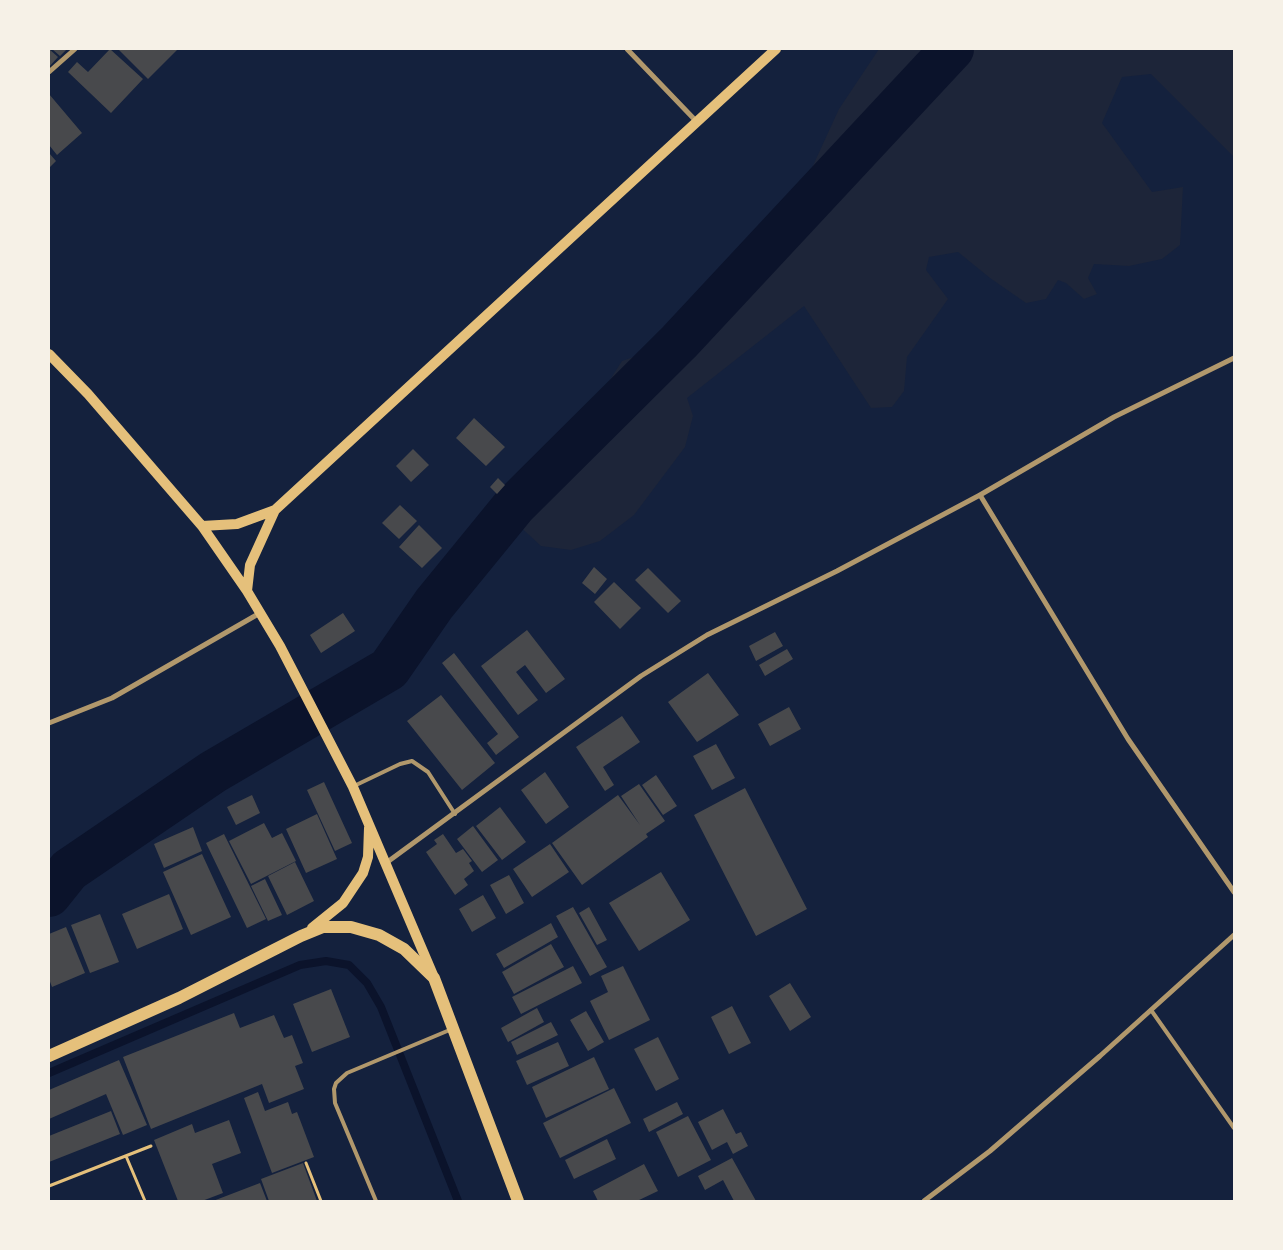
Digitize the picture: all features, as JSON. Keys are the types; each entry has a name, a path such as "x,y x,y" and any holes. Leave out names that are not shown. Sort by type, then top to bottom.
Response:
{"main road":[{"path":"202,526 237,524 275,510 776,49"},
{"path":"49,354 88,394 202,526 247,592 280,646 344,768 386,863 454,1028 518,1201"},
{"path":"247,592 250,565 275,510"},
{"path":"301,936 343,903 363,873 368,858 369,824"},
{"path":"49,1056 179,998 301,936 323,927 351,927 379,935 404,949 434,978"}],"street":[{"path":"49,72 75,49"},
{"path":"627,49 697,123"},
{"path":"386,863 640,676 707,635 837,571 980,494 1114,417 1234,358"},
{"path":"980,494 1128,740 1234,892"},
{"path":"49,723 112,698 260,614"},
{"path":"924,1201 990,1151 1234,935"}],"lane":[{"path":"353,787 400,764 412,761 428,772 455,814"},
{"path":"1151,1010 1234,1128"},
{"path":"376,1201 335,1102 334,1089 336,1083 347,1073 454,1028"}],"path":[{"path":"49,1186 152,1146"},
{"path":"126,1156 146,1201"},
{"path":"306,1164 320,1201"}],"shaded area":[{"path":"879,49 1234,49 1234,157 1151,74 1122,77 1102,123 1152,192 1183,187 1180,245 1162,259 1129,266 1094,264 1088,278 1097,294 1084,299 1066,283 1058,280 1046,299 1026,303 990,278 958,252 929,257 926,270 948,299 907,357 904,391 892,407 871,408 804,306 687,398 693,416 685,447 634,515 600,541 571,550 541,546 500,508 595,403 622,361 705,332 764,272 839,109"}],"building":[{"path":"49,49 58,57 49,67"},
{"path":"52,49 67,49 60,56"},
{"path":"110,49 143,79 111,113 68,72 77,62 88,72"},
{"path":"118,49 178,49 148,79"},
{"path":"49,94 82,133 57,155 49,145"},
{"path":"49,153 56,161 49,168"},
{"path":"474,418 505,447 486,466 456,438"},
{"path":"413,449 429,465 411,482 396,466"},
{"path":"498,478 505,485 497,494 490,487"},
{"path":"400,505 417,521 399,539 382,523"},
{"path":"419,525 442,548 422,568 399,547"},
{"path":"594,567 607,579 595,594 582,583"},
{"path":"648,568 681,601 668,613 635,580"},
{"path":"614,582 641,608 620,629 594,602"},
{"path":"343,613 355,631 321,653 310,635"},
{"path":"527,630 565,679 546,693 525,665 516,672 538,700 518,715 481,666"},
{"path":"775,632 783,646 756,661 749,646"},
{"path":"787,649 793,659 765,676 759,665"},
{"path":"454,653 519,737 496,755 487,743 498,734 442,663"},
{"path":"708,673 739,715 697,742 668,702"},
{"path":"441,695 495,763 462,790 407,721"},
{"path":"789,707 801,729 770,746 758,724"},
{"path":"622,716 640,742 603,767 614,785 605,791 576,747"},
{"path":"716,744 735,778 712,790 693,756"},
{"path":"545,772 569,807 546,824 521,790"},
{"path":"656,775 677,806 663,815 642,785"},
{"path":"324,782 352,843 335,851 307,790"},
{"path":"639,784 665,821 646,834 648,837 582,885 552,843 618,795 640,825 621,796"},
{"path":"745,788 807,909 756,936 694,815"},
{"path":"252,795 260,813 236,825 227,807"},
{"path":"500,807 526,842 502,860 476,826"},
{"path":"317,814 337,859 306,873 286,829"},
{"path":"264,823 272,838 282,833 296,861 251,884 229,841"},
{"path":"473,826 498,860 482,872 457,839"},
{"path":"193,827 202,851 164,868 154,844"},
{"path":"224,834 266,919 247,928 206,843"},
{"path":"443,834 456,853 463,849 472,861 469,863 474,871 464,879 468,885 455,895 426,852 437,844 434,840"},
{"path":"550,844 569,872 532,897 513,869"},
{"path":"202,854 231,917 191,935 163,872"},
{"path":"295,862 314,901 287,915 268,876"},
{"path":"661,872 690,920 639,951 609,903"},
{"path":"509,875 524,903 506,914 490,885"},
{"path":"265,879 282,915 268,921 251,886"},
{"path":"169,894 183,929 137,949 122,914"},
{"path":"483,895 496,918 472,932 459,909"},
{"path":"573,907 607,967 590,976 556,916"},
{"path":"589,907 607,940 597,945 579,913"},
{"path":"100,914 119,962 90,973 71,925"},
{"path":"551,923 558,937 504,968 496,954"},
{"path":"66,927 85,973 52,987 49,979 49,934"},
{"path":"551,944 564,967 514,994 502,972"},
{"path":"573,966 582,983 521,1014 512,997"},
{"path":"623,966 650,1020 609,1040 590,1001 608,992 601,976"},
{"path":"790,983 811,1017 790,1031 769,996"},
{"path":"331,989 350,1037 312,1052 293,1004"},
{"path":"732,1006 751,1043 729,1054 711,1017"},
{"path":"537,1008 544,1022 508,1042 501,1028"},
{"path":"586,1011 604,1042 588,1051 570,1020"},
{"path":"234,1013 240,1028 274,1015 284,1038 292,1035 303,1063 295,1066 304,1089 269,1103 262,1084 151,1129 123,1057"},
{"path":"551,1022 558,1035 517,1055 511,1042"},
{"path":"658,1037 679,1079 656,1091 634,1049"},
{"path":"558,1042 569,1066 527,1085 516,1061"},
{"path":"594,1057 609,1089 546,1118 532,1087"},
{"path":"119,1060 147,1125 123,1135 106,1094 49,1119 49,1090"},
{"path":"614,1088 631,1123 560,1158 543,1123"},
{"path":"258,1092 265,1111 288,1102 292,1114 297,1112 314,1157 272,1173 244,1098"},
{"path":"677,1102 683,1114 649,1132 643,1119"},
{"path":"723,1109 736,1134 741,1132 748,1146 733,1154 727,1142 712,1150 698,1122"},
{"path":"111,1111 120,1134 49,1162 49,1136"},
{"path":"688,1116 711,1160 678,1177 656,1132"},
{"path":"229,1120 241,1153 212,1164 223,1193 202,1201 178,1201 154,1140 192,1124 195,1133"},
{"path":"607,1139 616,1159 574,1179 565,1160"},
{"path":"732,1158 756,1201 734,1201 723,1180 705,1190 698,1176"},
{"path":"303,1163 317,1201 269,1201 261,1179"},
{"path":"644,1164 658,1191 637,1201 598,1201 593,1191"},
{"path":"260,1183 267,1201 213,1201"}],"waterway":[{"path":"49,895 69,870 213,772 389,669 434,604 514,506 679,342 952,49"},
{"path":"49,1073 300,965 326,961 349,965 367,983 381,1007 458,1201"}]}
